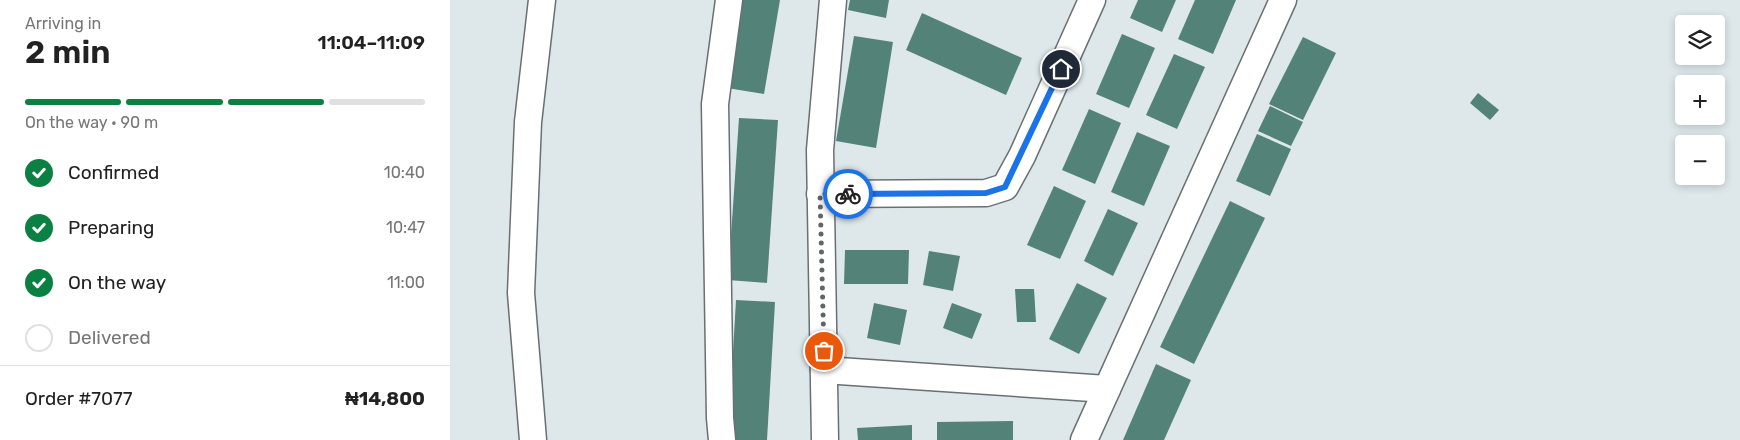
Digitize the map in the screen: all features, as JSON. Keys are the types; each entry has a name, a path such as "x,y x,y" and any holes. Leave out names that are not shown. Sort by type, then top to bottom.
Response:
{"street":[{"path":"533,440 521,293 528,122 542,0"},
{"path":"722,440 720,418 715,104 729,0"},
{"path":"825,440 820,150 833,0"},
{"path":"820,194 986,193 1005,187 1026,148 1092,0"},
{"path":"1084,440 1283,0"},
{"path":"824,370 1107,389"}],"building":[{"path":"742,0 780,0 764,94 727,88"},
{"path":"850,0 889,0 886,18 848,10"},
{"path":"1138,0 1176,0 1162,32 1130,18"},
{"path":"1195,0 1236,0 1213,54 1178,39"},
{"path":"922,13 1022,58 1006,95 906,50"},
{"path":"1122,34 1155,48 1129,108 1096,94"},
{"path":"854,36 893,42 876,148 836,141"},
{"path":"1303,37 1336,53 1303,120 1269,104"},
{"path":"1174,54 1205,67 1177,129 1146,115"},
{"path":"1478,93 1499,110 1490,120 1470,103"},
{"path":"1270,106 1303,122 1291,146 1258,131"},
{"path":"1089,109 1121,123 1095,184 1062,170"},
{"path":"739,118 778,120 767,283 728,280"},
{"path":"1137,132 1170,146 1144,206 1111,192"},
{"path":"1257,134 1291,149 1270,196 1236,181"},
{"path":"1054,186 1086,201 1060,259 1027,245"},
{"path":"1230,201 1265,218 1194,364 1160,347"},
{"path":"1108,209 1138,223 1113,276 1084,261"},
{"path":"845,250 909,250 908,284 844,284"},
{"path":"929,251 960,256 953,291 923,285"},
{"path":"1077,283 1107,298 1079,354 1049,339"},
{"path":"1015,289 1034,289 1036,322 1017,322"},
{"path":"736,300 775,302 767,440 728,440"},
{"path":"874,303 907,310 900,345 867,338"},
{"path":"952,303 982,314 972,339 943,328"},
{"path":"1156,364 1191,380 1164,440 1123,440"},
{"path":"1013,421 1013,440 937,440 937,422"},
{"path":"912,425 912,440 858,440 857,428"}],"way so far":[{"path":"824,351 820,194 848,194"}],"route":[{"path":"848,194 986,193 1005,187 1022,156 1061,69"}]}
